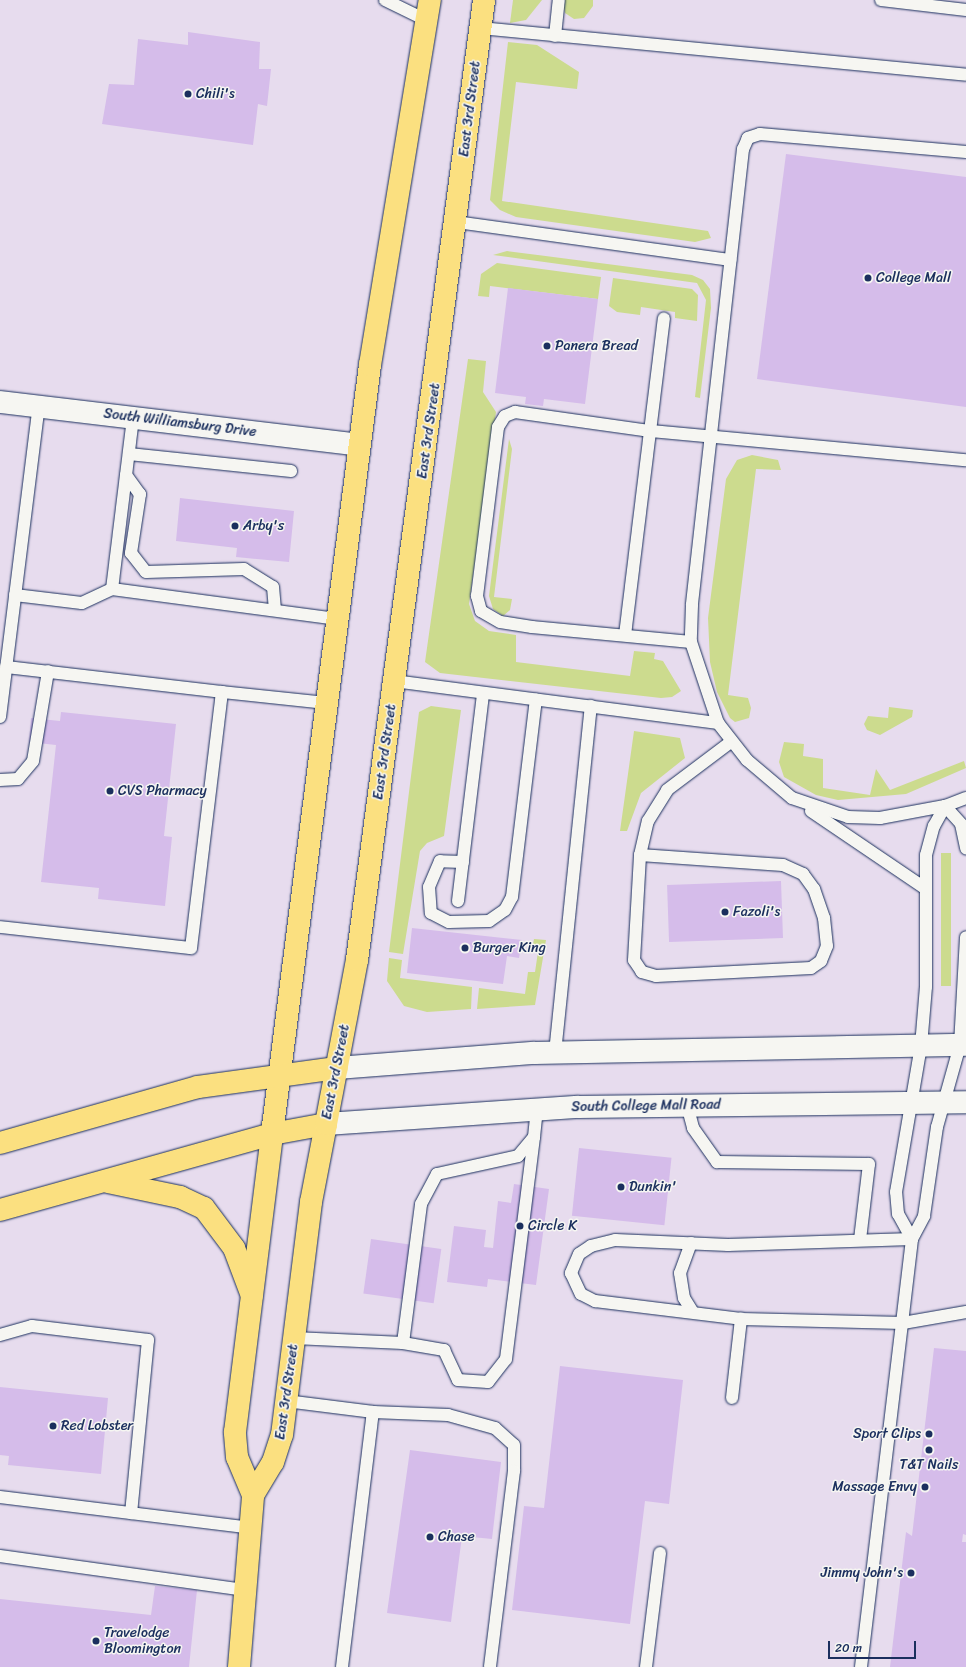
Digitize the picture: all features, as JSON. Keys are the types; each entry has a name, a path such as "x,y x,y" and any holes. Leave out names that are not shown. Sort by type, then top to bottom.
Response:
{"main road":[{"name":"East 3rd Street","path":"239,1667 253,1495 278,1450 286,1401 311,1202 357,960 456,222 484,0"},
{"name":"East 3rd Street","path":"253,1495 242,1472 235,1441 252,1296 359,445 428,10"},
{"name":"South Williamsburg Drive","path":"0,402 359,445"},
{"path":"0,1143 198,1087 279,1074 337,1068 555,1053 963,1045"},
{"name":"South College Mall Road","path":"326,1124 537,1109 687,1105 966,1102"},
{"path":"0,1210 272,1134 326,1124"},
{"path":"100,1181 180,1197 204,1208 231,1243 252,1296"}],"lane":[{"path":"385,0 428,10"},
{"path":"555,36 559,0"},
{"path":"881,0 966,10"},
{"path":"481,28 966,75"},
{"path":"926,889 792,798 759,772 732,740 718,723 691,642 692,605 743,149 748,138 760,134 966,152"},
{"path":"456,222 730,260"},
{"path":"625,636 652,431 664,318"},
{"path":"0,717 39,406"},
{"path":"691,642 532,627 490,617 481,611 477,596 498,427 505,416 514,412 652,431 966,460"},
{"path":"112,589 133,418"},
{"path":"129,454 291,471"},
{"path":"126,475 140,494 131,553 146,572 244,569 273,586 275,610"},
{"path":"15,595 82,603 112,589 338,619"},
{"path":"6,667 327,703"},
{"path":"0,780 18,779 33,761 48,672"},
{"path":"394,681 718,723"},
{"path":"0,927 190,948 222,692"},
{"path":"458,901 483,693"},
{"path":"463,862 440,860 429,887 431,913 450,922 489,921 505,910 512,897 536,699"},
{"path":"555,1053 591,706"},
{"path":"640,855 783,865 803,874 814,889 824,918 827,946 821,961 811,968 656,976 642,972 634,960 640,855 648,821 667,790 732,740"},
{"path":"792,798 848,817 880,818 945,806 966,798"},
{"path":"945,806 961,824 966,848"},
{"path":"912,1239 898,1214 896,1192 910,1102 921,1046 926,987 926,855 934,826 945,806"},
{"path":"861,1667 912,1239 924,1216 937,1127 963,1045 966,938"},
{"path":"687,1105 693,1128 717,1162 869,1164 860,1239"},
{"path":"294,1338 403,1343 444,1350 458,1380 488,1382 506,1359 537,1109"},
{"path":"403,1343 421,1204 437,1174 518,1156 534,1137"},
{"path":"912,1239 691,1243 615,1240 591,1246 579,1254 571,1273 581,1294 595,1301 692,1311 741,1319 903,1323 966,1312"},
{"path":"691,1243 680,1273 684,1298 692,1311"},
{"path":"732,1398 741,1319"},
{"path":"0,1335 32,1326 148,1340 130,1513"},
{"path":"286,1401 373,1412 448,1415 495,1428 514,1445 514,1471 490,1667"},
{"path":"342,1667 373,1412"},
{"path":"0,1497 251,1528"},
{"path":"646,1667 660,1553"},
{"path":"0,1556 246,1590"}],"shaded area":[{"path":"0,0 966,0 966,1667 0,1667"}],"green space":[{"path":"513,0 542,0 526,20 510,23"},
{"path":"562,0 593,0 593,6 584,18 574,19 565,13"},
{"path":"508,42 537,45 579,72 577,89 516,82 502,201 708,231 711,238 695,242 516,217 500,210 490,200"},
{"path":"507,251 692,275 703,280 710,289 711,308 700,398 695,397 706,300 697,283 493,255"},
{"path":"497,263 601,277 598,299 490,286 489,297 478,296 481,274"},
{"path":"613,278 692,289 698,295 697,321 675,318 675,312 641,307 640,315 617,312 609,306"},
{"path":"468,359 486,361 483,392 496,412 469,604 475,621 489,631 516,635 516,662 630,676 634,651 655,653 654,659 663,661 681,691 672,697 661,698 440,673 425,662"},
{"path":"509,439 512,449 494,597 512,599 510,610 503,616 493,609 489,596"},
{"path":"752,455 778,460 781,470 756,469 728,695 748,698 751,708 749,718 735,722 730,718 717,692 710,662 708,618 726,479 737,460"},
{"path":"431,706 461,710 444,836 427,843 420,851 403,954 389,952 419,712"},
{"path":"889,707 913,710 912,717 880,735 867,730 864,724 868,716 888,718"},
{"path":"634,731 680,738 685,758 641,793 627,831 620,831"},
{"path":"784,742 804,744 803,756 823,759 823,788 870,795 876,769 890,790 964,761 966,768 906,794 838,800 816,795 784,777 779,762"},
{"path":"941,853 951,853 951,986 941,986"},
{"path":"534,939 546,940 535,1005 477,1009 479,988 525,994 528,972 535,972 539,945 533,944"},
{"path":"389,958 402,960 400,978 472,987 471,1009 427,1012 404,1006 387,981"}],"building":[{"name":"Chili's","path":"188,32 260,42 259,69 271,69 267,106 258,104 253,145 102,124 109,84 134,85 138,39 188,45"},
{"name":"College Mall","path":"786,154 966,177 966,407 757,379"},
{"name":"Panera Bread","path":"508,288 598,299 585,404 544,399 543,406 525,404 526,397 495,393"},
{"name":"Arby's","path":"180,498 294,511 289,562 236,557 237,548 176,541"},
{"name":"CVS Pharmacy","path":"61,712 176,724 164,836 172,837 165,906 98,899 99,888 41,882 56,745 29,742 31,718 60,721"},
{"name":"Fazoli's","path":"781,881 783,938 669,942 667,885"},
{"name":"Burger King","path":"412,928 522,940 519,958 507,956 503,984 407,973"},
{"name":"Dunkin'","path":"579,1148 671,1158 664,1225 572,1216"},
{"name":"Circle K","path":"514,1184 549,1189 536,1285 488,1279 487,1287 447,1282 454,1226 486,1230 484,1247 493,1248 498,1201 511,1203"},
{"path":"371,1239 441,1249 434,1303 363,1293"},
{"path":"934,1348 966,1351 966,1535 963,1534 962,1542 966,1542 966,1667 890,1667 906,1532 912,1536"},
{"path":"560,1366 683,1380 669,1504 645,1501 630,1624 512,1610 524,1506 544,1508"},
{"name":"Red Lobster","path":"0,1387 108,1398 101,1474 8,1465 9,1456 0,1455"},
{"name":"Chase","path":"410,1450 501,1462 492,1539 462,1536 451,1622 387,1613"},
{"name":"Travelodge Bloomington","path":"155,1586 197,1590 189,1667 0,1667 0,1599 151,1615"}],"place":[{"name":"Chili's","path":"188,94"},
{"name":"College Mall","path":"868,278"},
{"name":"Panera Bread","path":"547,346"},
{"name":"Arby's","path":"235,526"},
{"name":"CVS Pharmacy","path":"110,791"},
{"name":"Fazoli's","path":"725,912"},
{"name":"Burger King","path":"465,948"},
{"name":"Dunkin'","path":"621,1187"},
{"name":"Circle K","path":"520,1226"},
{"name":"Red Lobster","path":"53,1426"},
{"name":"Sport Clips","path":"929,1434"},
{"name":"T&T Nails","path":"929,1450"},
{"name":"Massage Envy","path":"925,1487"},
{"name":"Chase","path":"430,1537"},
{"name":"Jimmy John's","path":"911,1573"},
{"name":"Travelodge Bloomington","path":"96,1641"}]}
